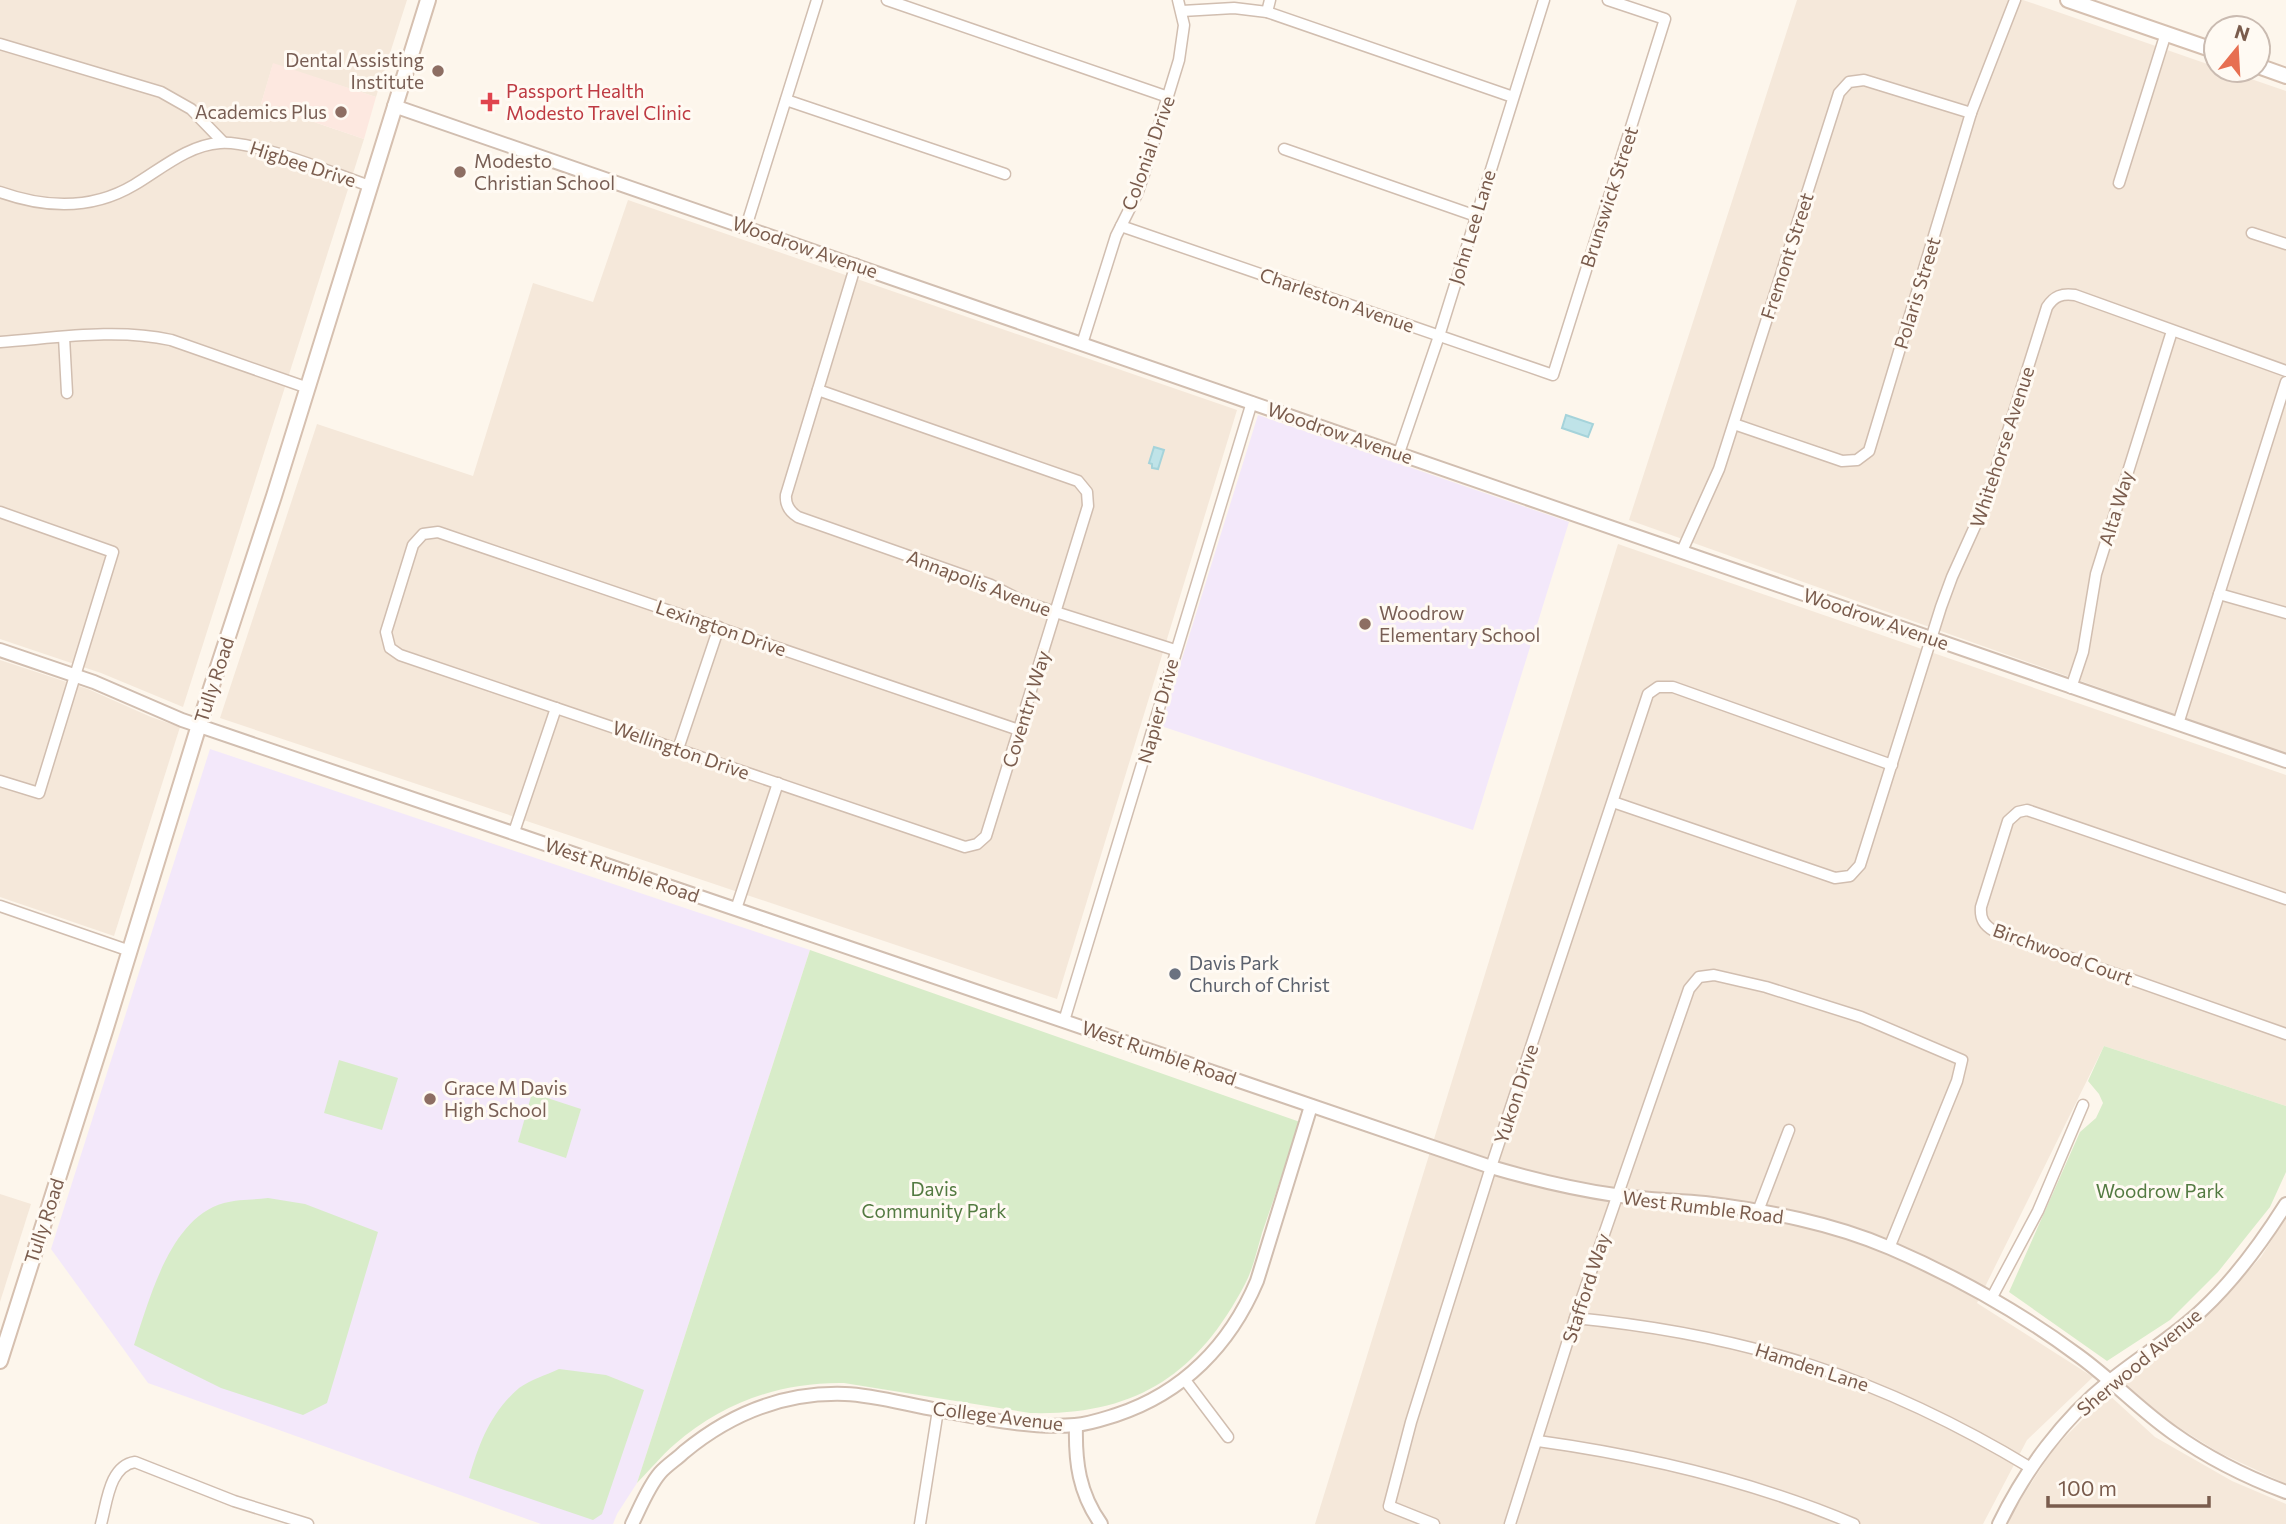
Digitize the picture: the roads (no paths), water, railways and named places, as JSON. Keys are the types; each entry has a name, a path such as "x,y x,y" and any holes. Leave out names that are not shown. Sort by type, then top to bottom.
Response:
{"main road":[{"name":"Tully Road","path":"0,1361 428,0"},
{"path":"2074,1 2202,46"}],"street":[{"path":"746,227 817,0"},
{"name":"Colonial Drive","path":"1082,344 1121,226 1137,194 1168,97 1182,44 1182,11 1178,0"},
{"path":"1268,12 1270,0"},
{"name":"John Lee Lane","path":"1399,453 1544,0"},
{"name":"Brunswick Street","path":"1553,375 1665,19 1608,0"},
{"name":"Polaris Street","path":"1734,424 1842,461 1857,460 1869,451 1971,113 2015,0"},
{"path":"891,1 1168,97"},
{"path":"1182,11 1234,8 1268,12 1513,97"},
{"path":"2119,183 2166,33"},
{"path":"0,44 161,92 191,109 223,142"},
{"name":"Fremont Street","path":"1682,551 1719,469 1839,93 1844,86 1856,80 1864,80 1971,113"},
{"path":"786,100 1004,174"},
{"name":"Woodrow Avenue","path":"394,106 2286,761"},
{"name":"Higbee Drive","path":"0,192 52,205 86,202 120,192 171,161 206,145 223,142 256,147 370,186"},
{"path":"1284,149 1476,216"},
{"name":"Charleston Avenue","path":"1121,226 1553,375"},
{"path":"2252,233 2286,244"},
{"path":"818,390 856,264"},
{"name":"Whitehorse Avenue","path":"1613,802 1835,878 1850,876 1860,865 1952,577 1986,504 2047,307 2058,296 2075,295 2172,331"},
{"path":"2172,331 2286,371"},
{"name":"Alta Way","path":"2071,688 2086,639 2095,574 2172,331"},
{"path":"0,342 116,334 152,336 171,340 308,388"},
{"path":"64,337 67,393"},
{"path":"2178,724 2286,382"},
{"name":"Coventry Way","path":"818,390 1078,481 1086,490 1088,506 1056,613 986,836 978,844"},
{"name":"Annapolis Avenue","path":"818,390 786,495 788,507 798,517 970,577 1024,602 1175,650"},
{"name":"Napier Drive","path":"1064,1021 1252,402"},
{"path":"0,512 113,552 39,793 0,781"},
{"name":"Lexington Drive","path":"388,644 386,632 413,545 423,534 438,532 1019,730"},
{"path":"2219,593 2286,613"},
{"path":"678,749 719,627"},
{"name":"Wellington Drive","path":"388,644 400,655 965,847 978,844"},
{"name":"West Rumble Road","path":"0,650 75,676 199,725 1491,1167 1617,1196 1706,1203 1758,1211 1814,1223 1889,1248 1991,1299 2031,1323 2111,1380 2152,1416 2201,1452 2240,1473 2286,1492"},
{"name":"Yukon Drive","path":"1434,1524 1389,1506 1411,1422 1491,1167 1645,699 1656,688 1673,687 1892,765"},
{"path":"514,832 556,708"},
{"path":"736,909 778,783"},
{"name":"Birchwood Court","path":"2286,899 2027,810 2018,812 2008,821 1980,914 1987,926 1994,931 2286,1034"},
{"path":"0,906 130,951"},
{"name":"Stafford Way","path":"1510,1524 1617,1196 1689,989 1699,977 1714,975 1815,1001 1883,1025 1962,1060 1957,1081 1889,1248"},
{"path":"1991,1299 2039,1211 2083,1105"},
{"name":"College Avenue","path":"632,1524 660,1473 701,1439 734,1417 758,1407 804,1397 846,1394 1028,1423 1076,1425 1129,1410 1185,1380 1225,1339 1249,1300 1311,1106"},
{"path":"1758,1211 1788,1130"},
{"name":"Sherwood Avenue","path":"1998,1524 2031,1468 2072,1418 2111,1380 2203,1309 2251,1257 2286,1204"},
{"name":"Hamden Lane","path":"1575,1318 1679,1331 1740,1344 1818,1366 1910,1402 2031,1468"},
{"path":"1185,1380 1228,1437"},
{"path":"920,1524 938,1410"},
{"path":"1076,1425 1076,1455 1080,1482 1085,1498 1101,1524"},
{"path":"1538,1441 1623,1454 1680,1467 1786,1498 1854,1524"},
{"path":"100,1524 115,1476 126,1464 142,1463 234,1501 308,1524"}],"water":[{"path":"1566,415 1593,424 1588,437 1562,428"},
{"path":"1154,447 1164,450 1158,469 1152,468 1149,463"}],"place":[{"name":"Dental Assisting Institute","path":"438,71"},
{"name":"Passport Health Modesto Travel Clinic","path":"490,102"},
{"name":"Academics Plus","path":"341,112"},
{"name":"Modesto Christian School","path":"460,172"},
{"name":"Woodrow Elementary School","path":"1365,624"},
{"name":"Davis Park Church of Christ","path":"1175,974"},
{"name":"Grace M Davis High School","path":"430,1099"}],"park label":[{"name":"Woodrow Park","path":"2160,1191"},
{"name":"Davis Community Park","path":"934,1200"}]}
